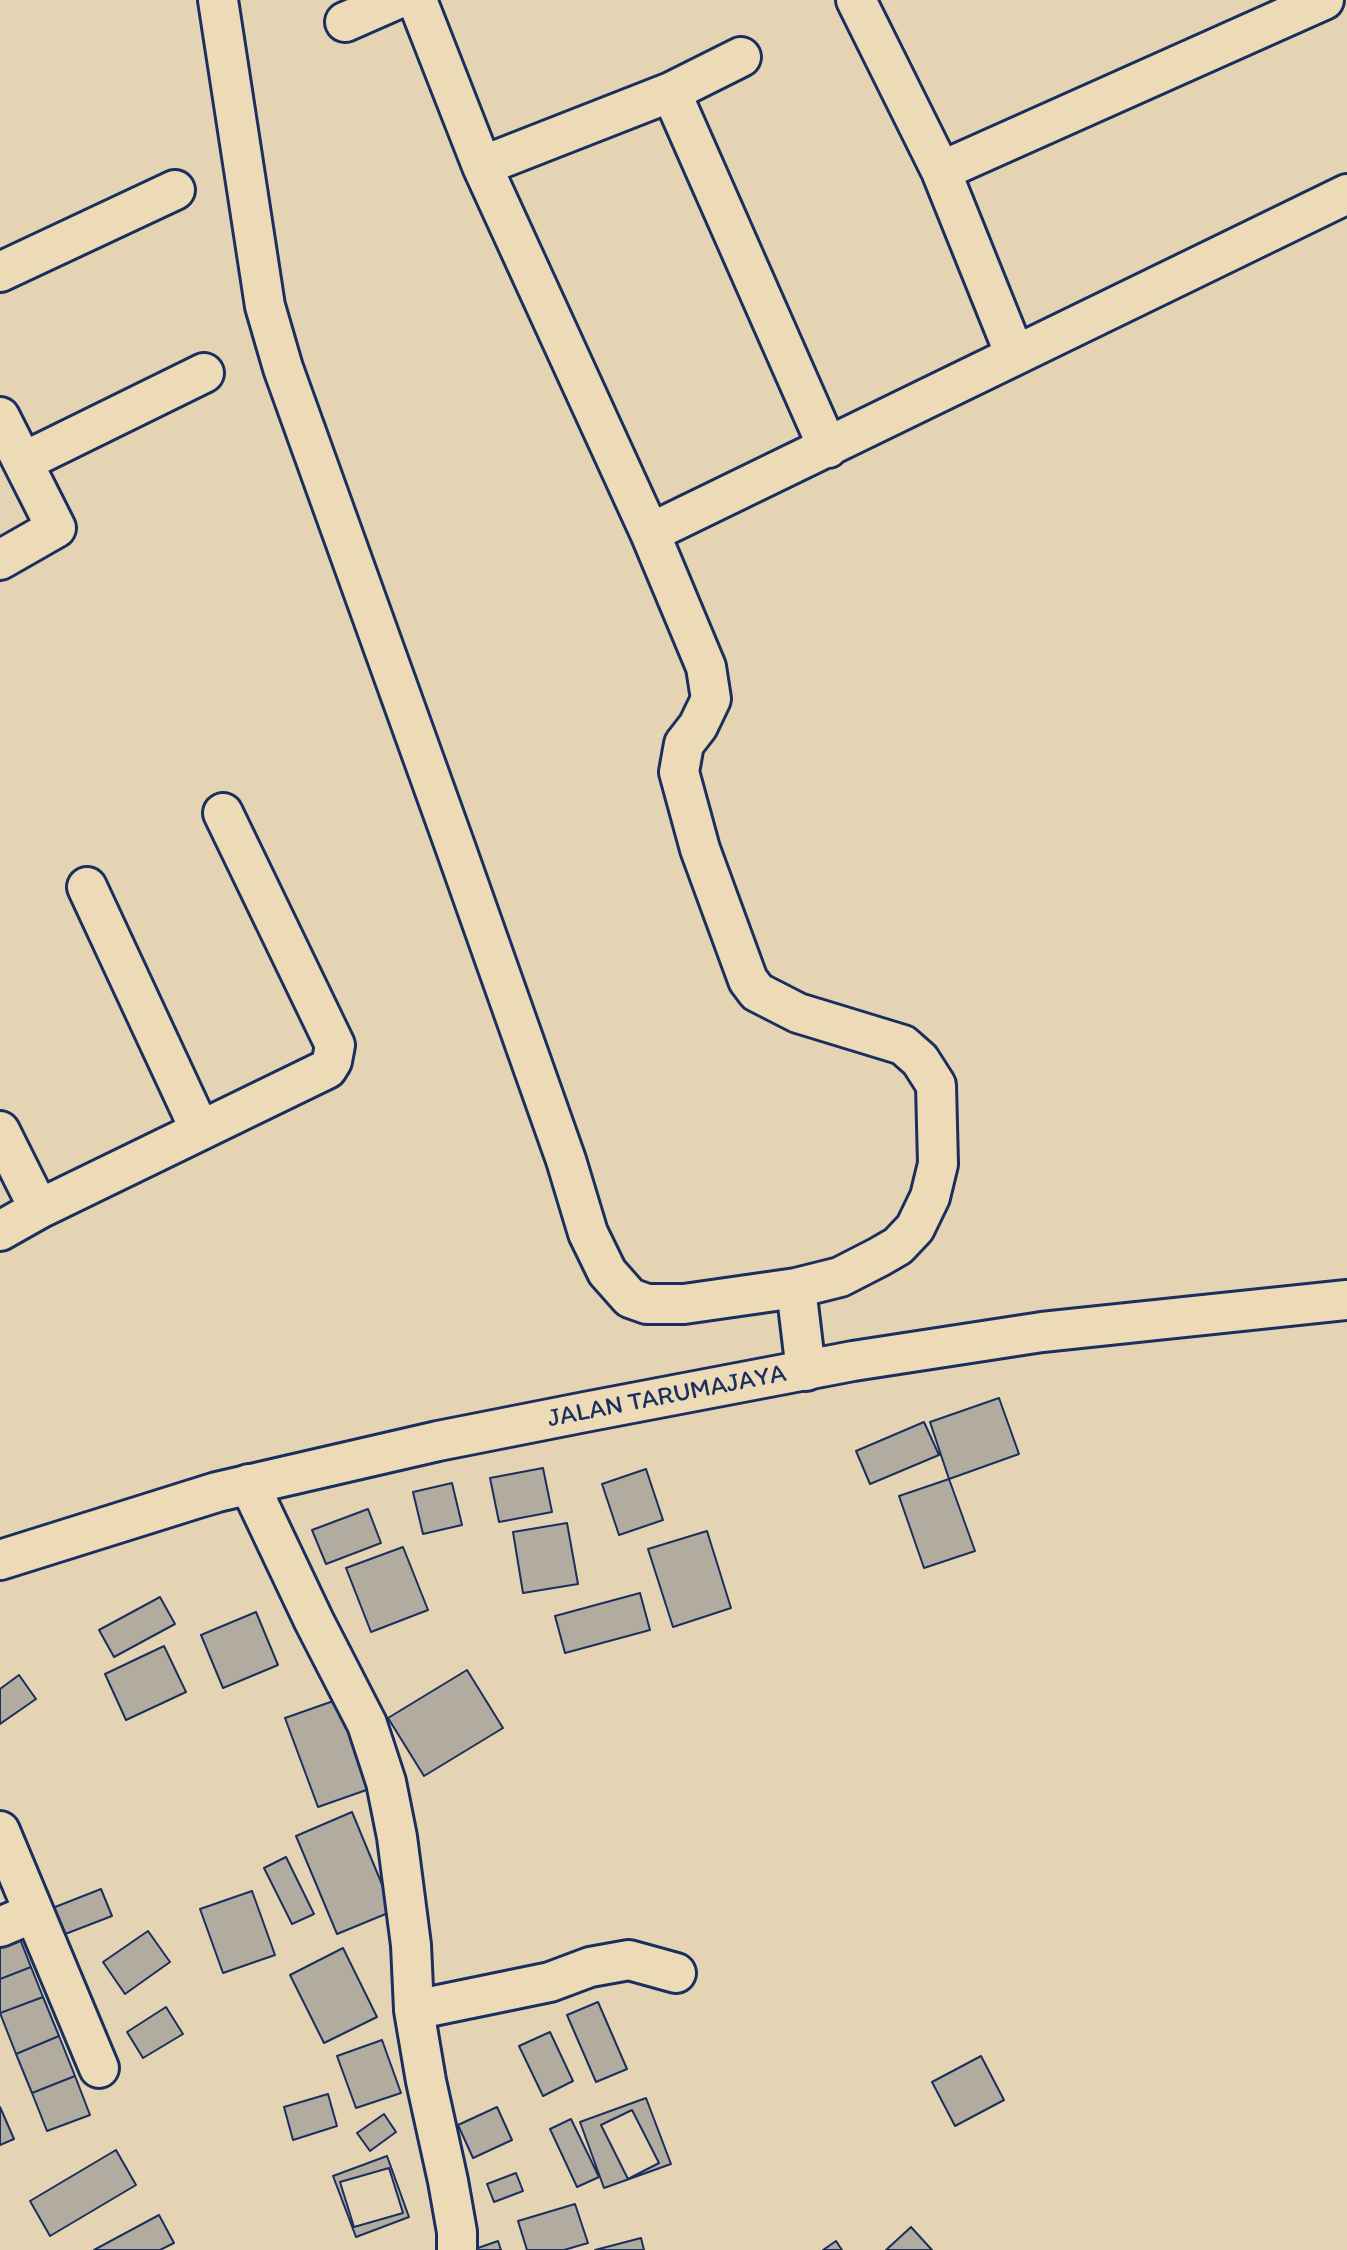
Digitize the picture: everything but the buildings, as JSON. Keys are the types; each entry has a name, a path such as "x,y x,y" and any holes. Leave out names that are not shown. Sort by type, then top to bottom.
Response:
{"street":[{"path":"218,0 265,306 283,368 461,862 566,1160 588,1233 607,1272 630,1298 647,1304 684,1304 796,1288 840,1277 898,1246 915,1228 930,1197 937,1164 936,1085 920,1060 903,1045 798,1013 757,992 748,980 700,849 679,772 684,744 698,726 708,683 650,533 482,166 417,0"},
{"path":"345,22 396,0"},
{"path":"856,0 940,171 1015,355"},
{"path":"940,171 1324,0"},
{"path":"482,166 671,92 741,57"},
{"path":"671,92 828,447"},
{"path":"0,272 175,190"},
{"path":"650,533 1347,194"},
{"path":"23,462 204,373"},
{"path":"0,417 56,528 0,561"},
{"path":"0,1231 39,1209 327,1069 335,1054 335,1045 223,813"},
{"path":"87,887 200,1130"},
{"path":"0,1131 39,1209"},
{"path":"796,1288 806,1371"},
{"name":"JALAN TARUMAJAYA","path":"0,1560 249,1484 452,1439 853,1361 1042,1332 1347,1300"},
{"path":"249,1484 314,1621 367,1724 386,1782 397,1837 411,1945 414,2010 457,2232 457,2250"},
{"path":"0,1831 16,1920 99,2068"},
{"path":"414,2010 550,1982 590,1967 629,1960 676,1973"}]}
